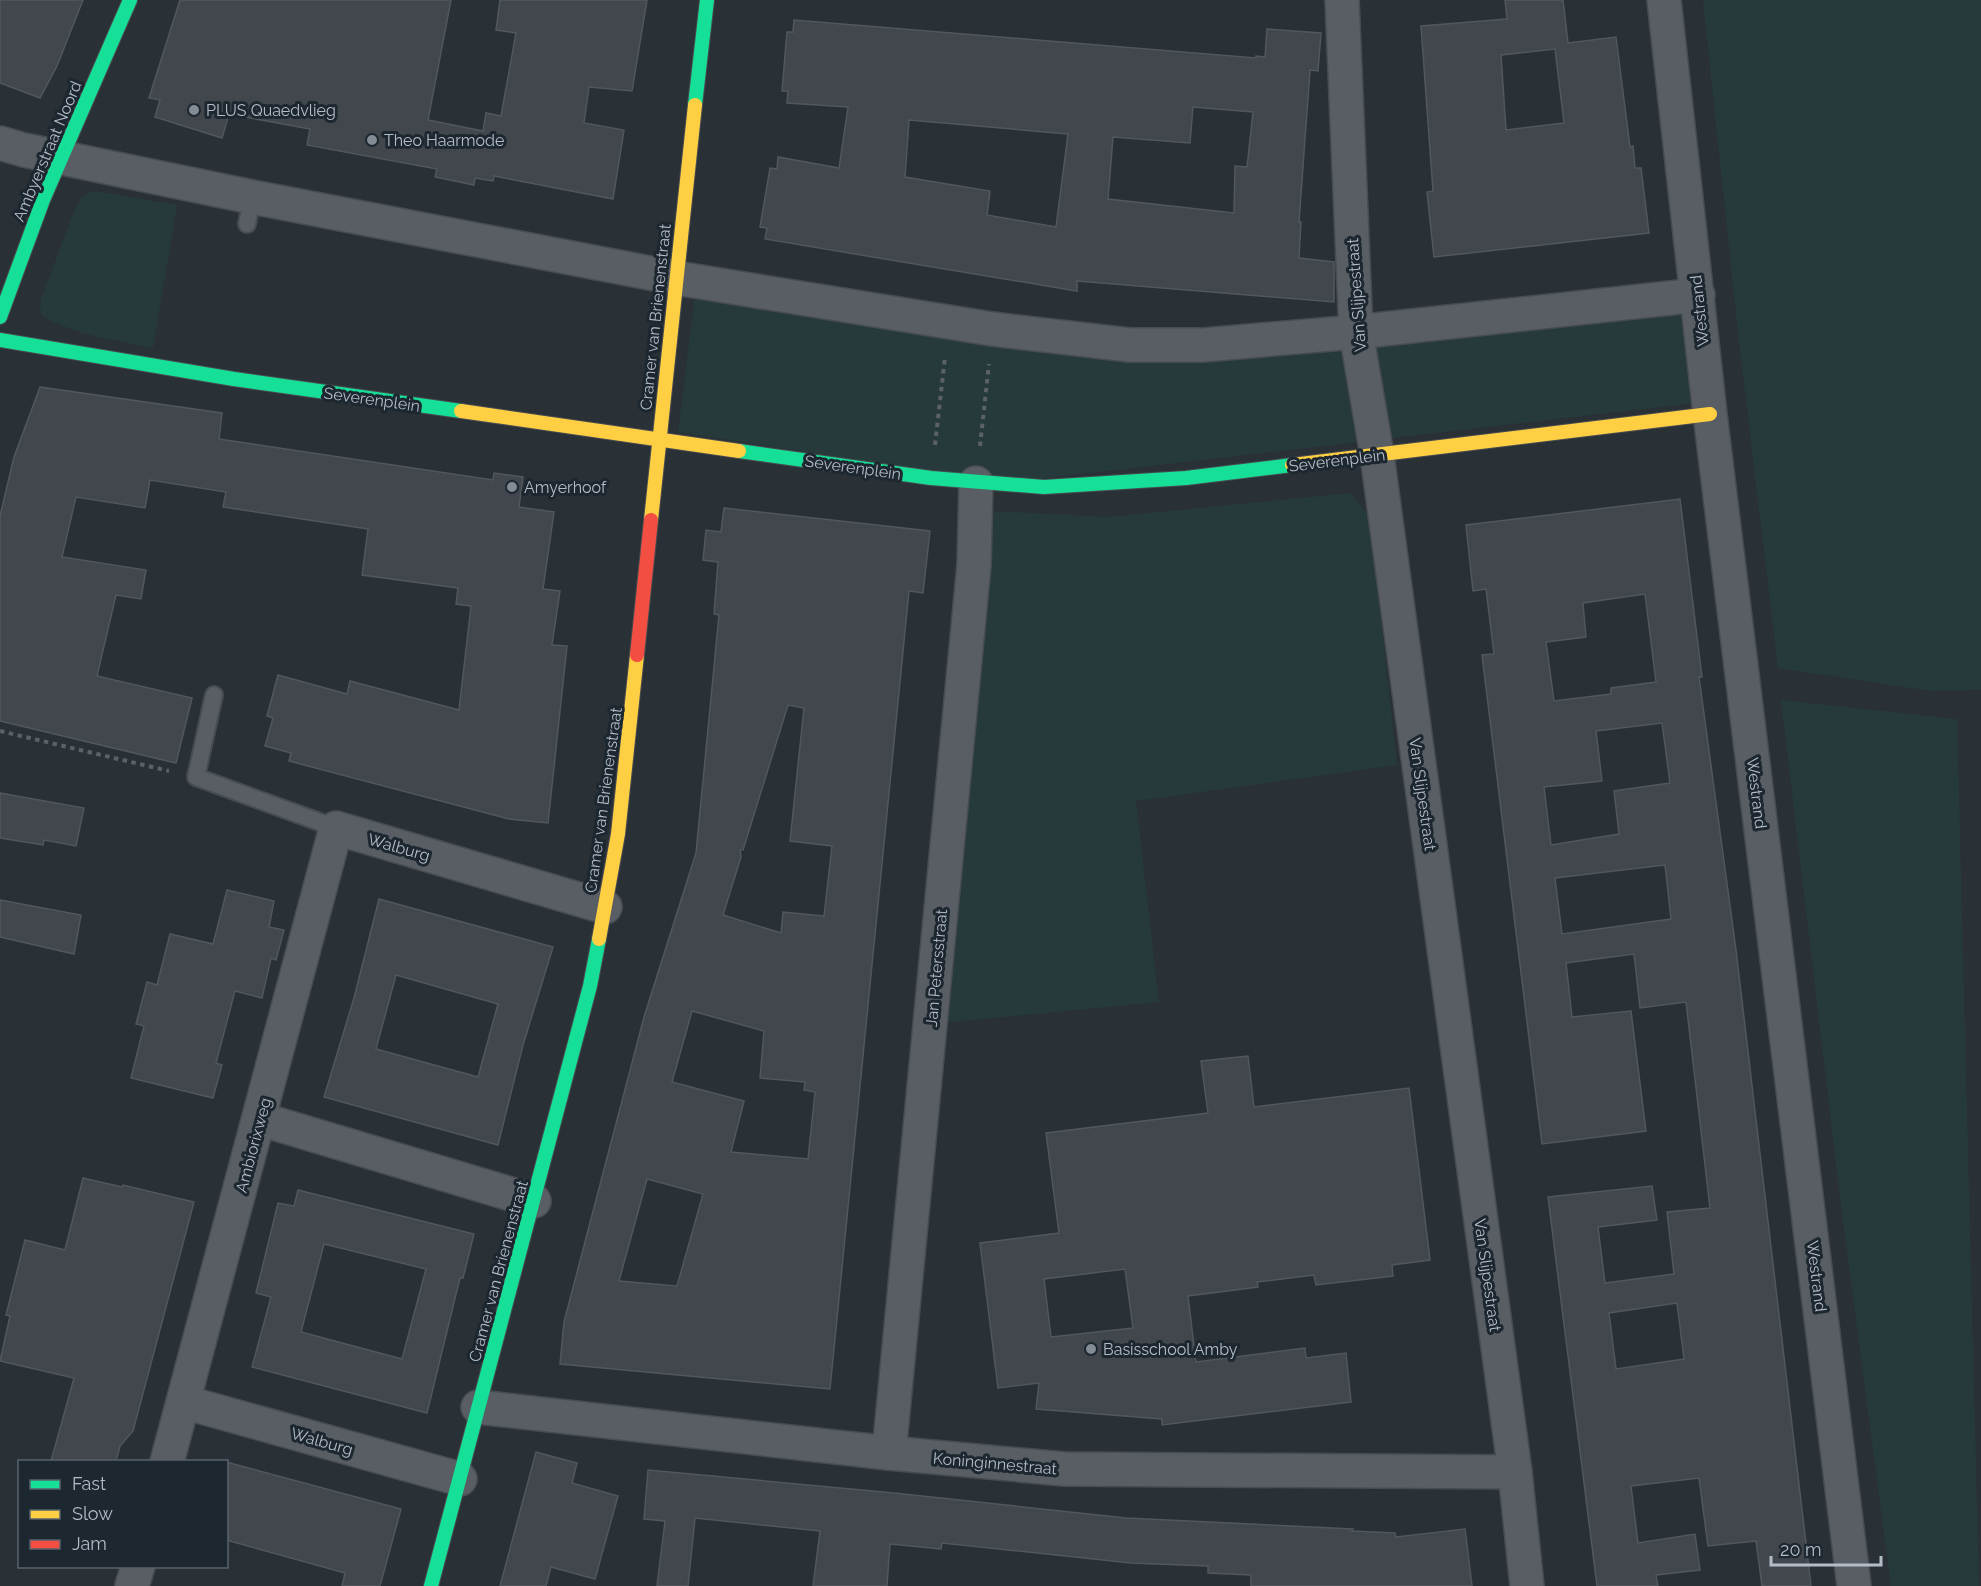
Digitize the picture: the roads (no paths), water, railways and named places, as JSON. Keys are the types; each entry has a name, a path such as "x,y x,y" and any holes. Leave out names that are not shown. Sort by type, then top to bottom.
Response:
{"street":[{"name":"Ambyerstraat Noord","path":"0,317 26,242 130,0"},
{"name":"Cramer van Brienenstraat","path":"431,1586 591,986 618,834 707,0"},
{"name":"Van Slijpestraat","path":"1342,0 1356,332 1377,455 1515,1472 1527,1586"},
{"name":"Westrand","path":"1664,0 1710,414 1854,1586"},
{"path":"0,143 62,158 249,211 1052,337 1141,345 1203,345 1356,332 1698,296"},
{"name":"Severenplein","path":"0,340 235,371 659,439 931,478 1044,487 1186,478 1710,414"},
{"name":"Jan Petersstraat","path":"889,1453 973,576 976,483"},
{"name":"Walburg","path":"336,828 605,907"},
{"name":"Ambiorixweg","path":"167,1460 336,828"},
{"path":"260,1119 534,1201"},
{"name":"Walburg","path":"184,1402 460,1479"},
{"name":"Koninginnestraat","path":"478,1407 889,1453 1064,1469 1515,1472"},
{"path":"132,1586 137,1568"}],"lane":[{"name":"Walburg","path":"214,695 196,777 336,828"}],"place":[{"name":"PLUS Quaedvlieg","path":"194,110"},
{"name":"Theo Haarmode","path":"372,140"},
{"name":"Amyerhoof","path":"512,487"},
{"name":"Basisschool Amby","path":"1091,1349"}]}
